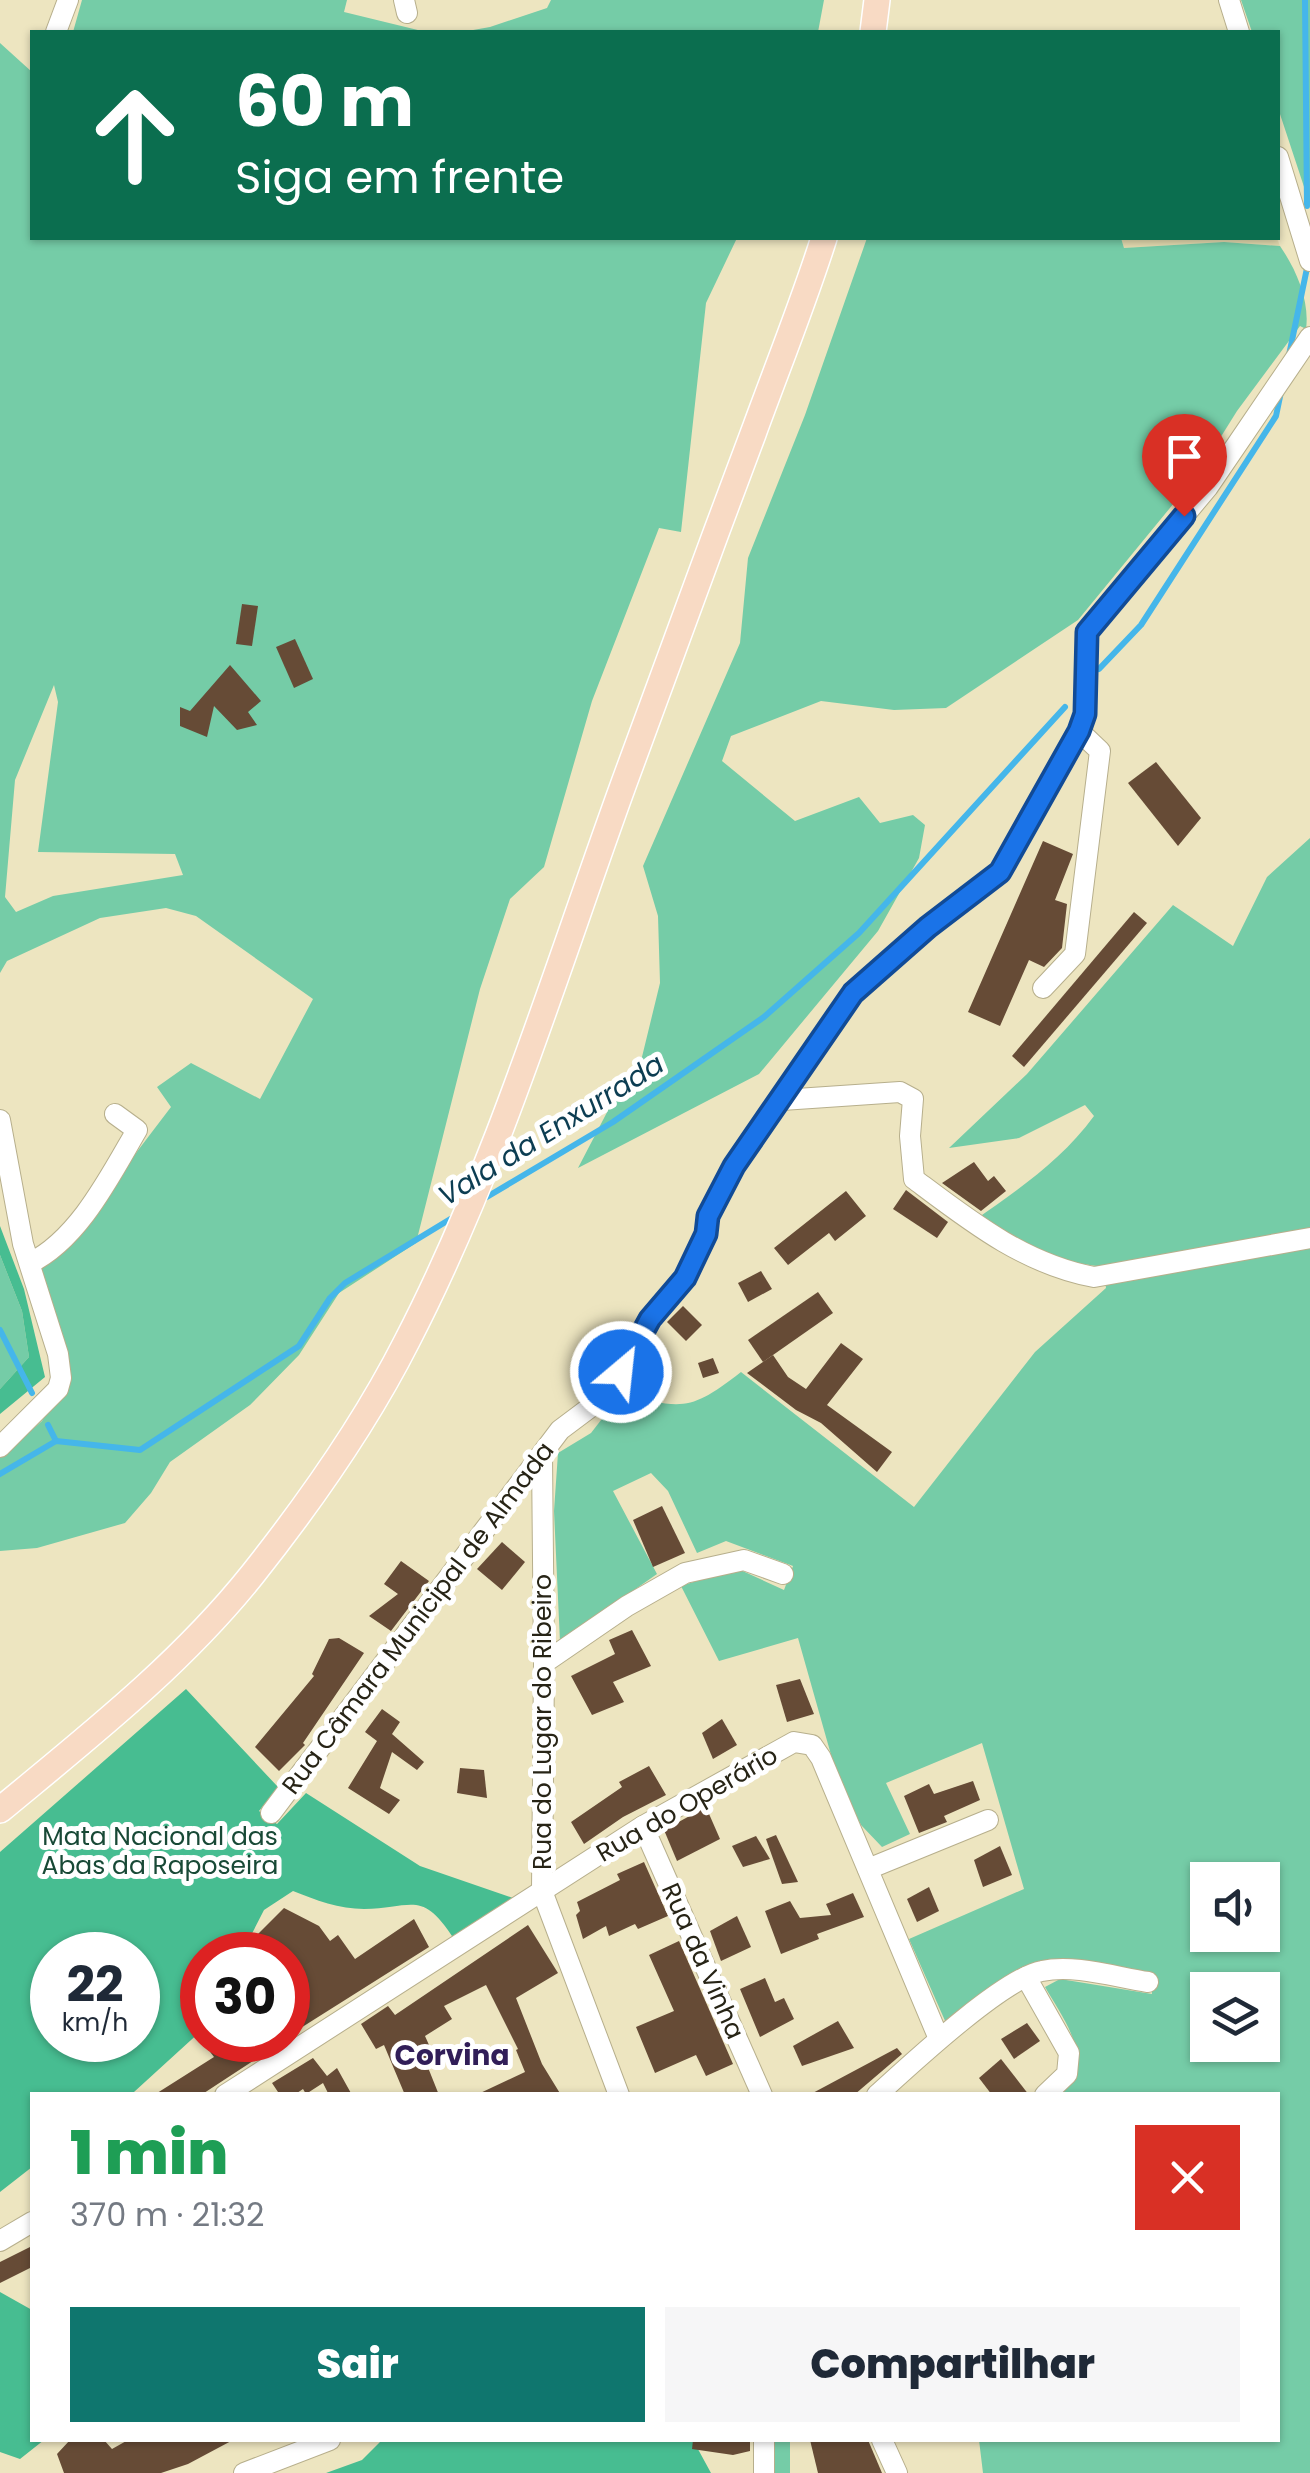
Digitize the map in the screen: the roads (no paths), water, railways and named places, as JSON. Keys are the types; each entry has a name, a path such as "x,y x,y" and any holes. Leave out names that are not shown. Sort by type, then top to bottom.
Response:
{"main road":[{"path":"874,30 877,0"},
{"path":"0,1810 126,1705 250,1578 320,1484 406,1344 453,1242 500,1124 823,240"}],"street":[{"path":"57,30 68,0"},
{"path":"1229,0 1238,30"},
{"path":"1280,163 1310,261"},
{"path":"1043,988 1075,954 1100,751 1079,731 1085,714 1087,632 1208,487 1310,337"},
{"name":"Rua Câmara Municipal de Almada","path":"271,1813 560,1430 604,1397 650,1319 685,1278 706,1234 708,1216 734,1166 853,993 928,927 1000,872 1079,731"},
{"path":"782,1100 900,1092 914,1099 910,1136 914,1180 1030,1258 1062,1271 1094,1277 1310,1238"},
{"path":"30,1263 46,1255 78,1221 109,1179 137,1130 114,1114"},
{"path":"0,1120 17,1218 58,1354 61,1378 58,1389 0,1446"},
{"name":"Rua do Lugar do Ribeiro","path":"542,1456 542,1891 619,2092"},
{"path":"544,1663 627,1606 685,1574 744,1560 784,1574"},
{"name":"Rua do Operário","path":"230,2092 644,1826 794,1742 812,1745 821,1758 939,2039"},
{"path":"868,1869 988,1820"},
{"name":"Rua da Vinha","path":"644,1826 761,2092"},
{"path":"880,2092 939,2039 1038,1971 1058,1969 1148,1982"},
{"path":"1026,1977 1069,2053 1068,2074 1048,2092"},
{"path":"0,2241 30,2223"},
{"path":"244,2473 318,2442"},
{"path":"764,2442 764,2473"},
{"path":"883,2442 898,2473"}],"waterway":[{"name":"Vala da Enxurrada","path":"1305,0 1307,206"},
{"name":"Vala da Enxurrada","path":"1289,355 1307,268"},
{"name":"Vala da Enxurrada","path":"1099,669 1141,625 1276,416 1281,392"},
{"name":"Vala da Enxurrada","path":"480,1201 613,1122 764,1017 859,933 1065,707"},
{"name":"Vala da Enxurrada","path":"0,1474 56,1441 140,1450 299,1346 330,1298 345,1283 457,1215"},
{"path":"0,1330 32,1393"},
{"path":"48,1425 56,1441"}],"district":[{"name":"Corvina","path":"452,2055"}],"park label":[{"name":"Mata Nacional das Abas da Raposeira","path":"160,1850"}]}
